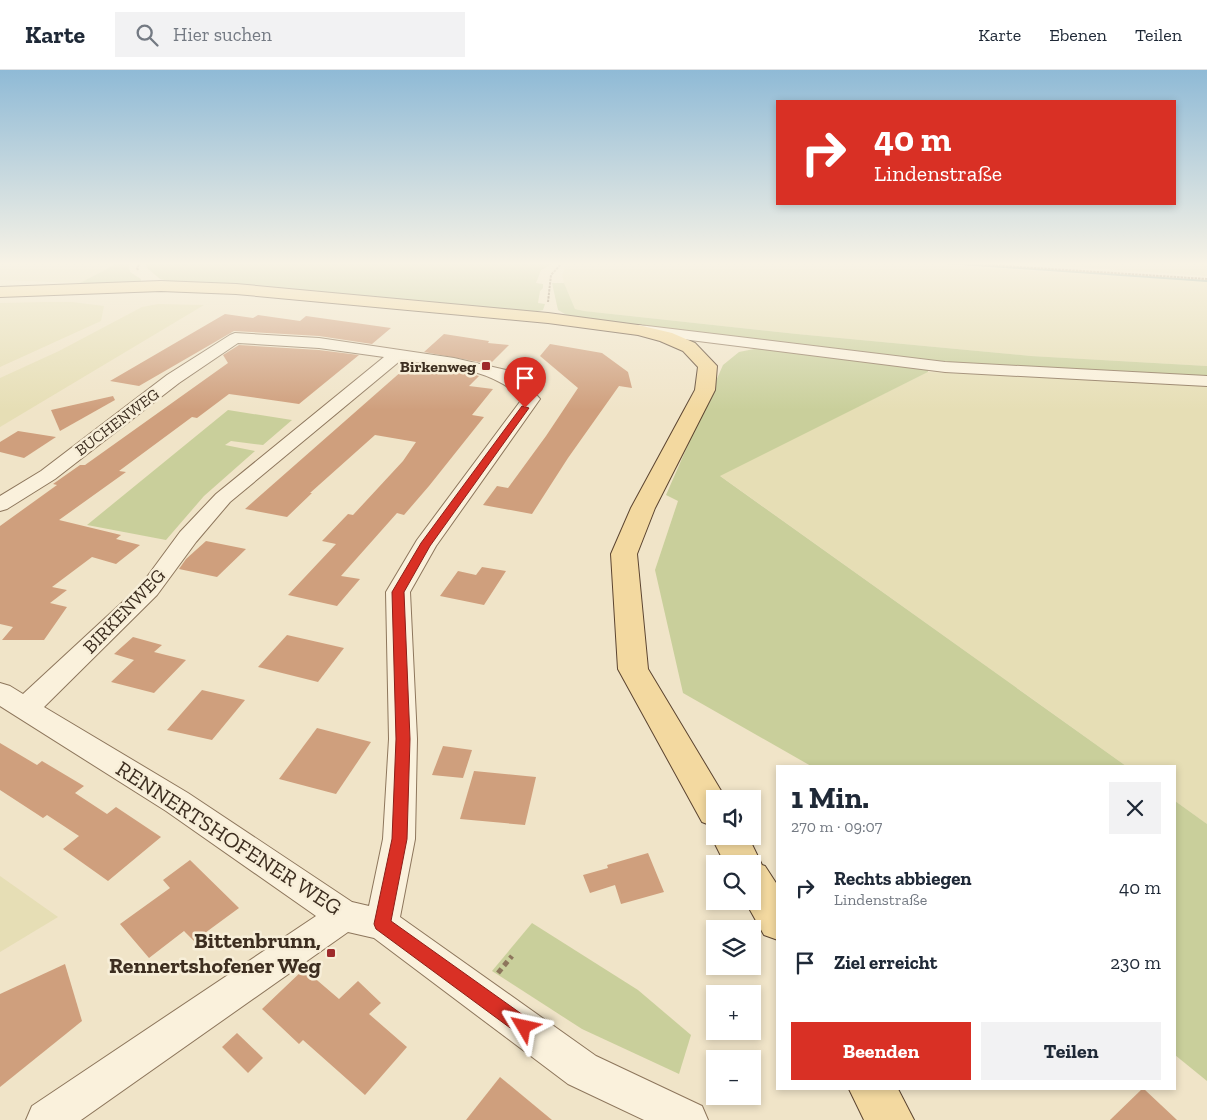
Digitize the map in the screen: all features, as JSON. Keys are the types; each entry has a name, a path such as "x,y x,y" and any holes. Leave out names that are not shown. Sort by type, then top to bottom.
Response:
{"main road":[{"path":"483,312 548,318 638,330 666,337 689,347 708,366 705,390 643,508 624,554 633,669 706,796"},
{"path":"761,893 776,919"},
{"path":"873,1090 890,1120"}],"street":[{"path":"638,330 945,367 1207,381"},
{"name":"BUCHENWEG","path":"0,505 48,475 173,379 235,338 319,343 398,354"},
{"path":"698,356 736,342"},
{"path":"382,924 399,839 403,739 398,592 425,546 531,399 520,387 500,374 454,362 398,354"},
{"name":"BIRKENWEG","path":"13,701 149,590 188,537 223,498 398,354"},
{"name":"RENNERTSHOFENER WEG","path":"13,701 177,802 344,916 382,924 582,1070 686,1120"},
{"path":"46,1120 344,916"}],"path":[{"path":"548,312 548,318"}],"shaded area":[{"path":"0,312 103,312 101,321 0,367"},
{"path":"133,312 192,312 0,427 0,378 59,351"},
{"path":"593,312 1207,312 1207,366 1031,356 797,334"},
{"path":"928,372 1207,385 1207,824 1176,802 1176,765 1125,765 719,475"},
{"path":"0,876 58,917 0,952"}],"green space":[{"path":"561,312 593,312 797,334 1031,356 1207,366 1207,378 932,362 570,317"},
{"path":"764,347 928,368 928,372 720,476 1125,765 809,765 683,693 655,570 678,501 666,495 723,365 739,352"},
{"path":"228,410 292,420 263,445 231,441 225,445 255,451 204,496 166,540 87,525"},
{"path":"1176,802 1207,824 1207,1081 1176,1056"},
{"path":"532,923 638,990 691,1035 679,1074 582,1029 492,971"}],"building":[{"path":"225,314 253,318 258,315 300,321 306,316 391,328 372,344 319,336 234,331 139,386 110,381"},
{"path":"444,334 489,341 488,343 509,345 490,364 424,352"},
{"path":"550,344 602,353 628,372 632,388 619,386 568,458 532,514 483,505 497,486 508,488 578,388 540,356"},
{"path":"239,345 319,350 359,355 299,404 229,394 197,418 192,417 119,471 126,472 59,520 121,535 116,539 140,545 116,564 92,557 52,587 67,590 50,603 67,607 44,640 2,640 13,627 0,624 0,526 57,485 53,484 80,465 85,465 228,363 223,355"},
{"path":"411,363 449,368 479,376 469,386 493,389 472,415 484,417 404,515 397,513 341,576 360,579 337,606 288,595 336,544 322,541 348,514 353,515 403,461 416,442 375,435 310,493 312,493 287,517 245,509"},
{"path":"113,396 115,400 60,431 51,410"},
{"path":"18,431 56,437 24,458 0,452 0,442"},
{"path":"206,541 246,549 217,577 179,569 186,559"},
{"path":"482,567 506,571 484,605 440,596 458,571 476,575"},
{"path":"287,635 344,648 318,682 258,667"},
{"path":"133,637 162,645 154,652 186,660 154,693 111,682 134,660 114,654"},
{"path":"202,690 245,700 212,740 167,730"},
{"path":"317,728 371,742 336,794 279,779"},
{"path":"0,743 37,765 42,761 84,786 75,793 107,814 116,807 161,837 108,881 63,849 79,836 47,815 43,818 0,790"},
{"path":"443,746 472,750 463,778 432,775"},
{"path":"474,771 536,777 525,825 460,819"},
{"path":"648,853 664,892 621,904 615,885 590,893 583,875 608,868 607,865"},
{"path":"190,860 239,908 194,941 184,931 149,958 120,924 170,888 163,880"},
{"path":"65,964 82,1021 0,1087 0,994"},
{"path":"304,969 339,999 358,981 381,1003 369,1014 407,1047 365,1095 303,1040 299,1044 262,1009"},
{"path":"237,1033 263,1058 248,1073 222,1047"},
{"path":"500,1077 552,1120 466,1120"},
{"path":"1141,1090 1145,1090 1177,1120 1110,1120"}],"place":[{"name":"Birkenweg","path":"486,366"},
{"name":"Bittenbrunn, Rennertshofener Weg","path":"331,953"}],"route":[{"path":"524,1027 382,924 399,839 403,739 398,592 425,546 525,408"}]}
